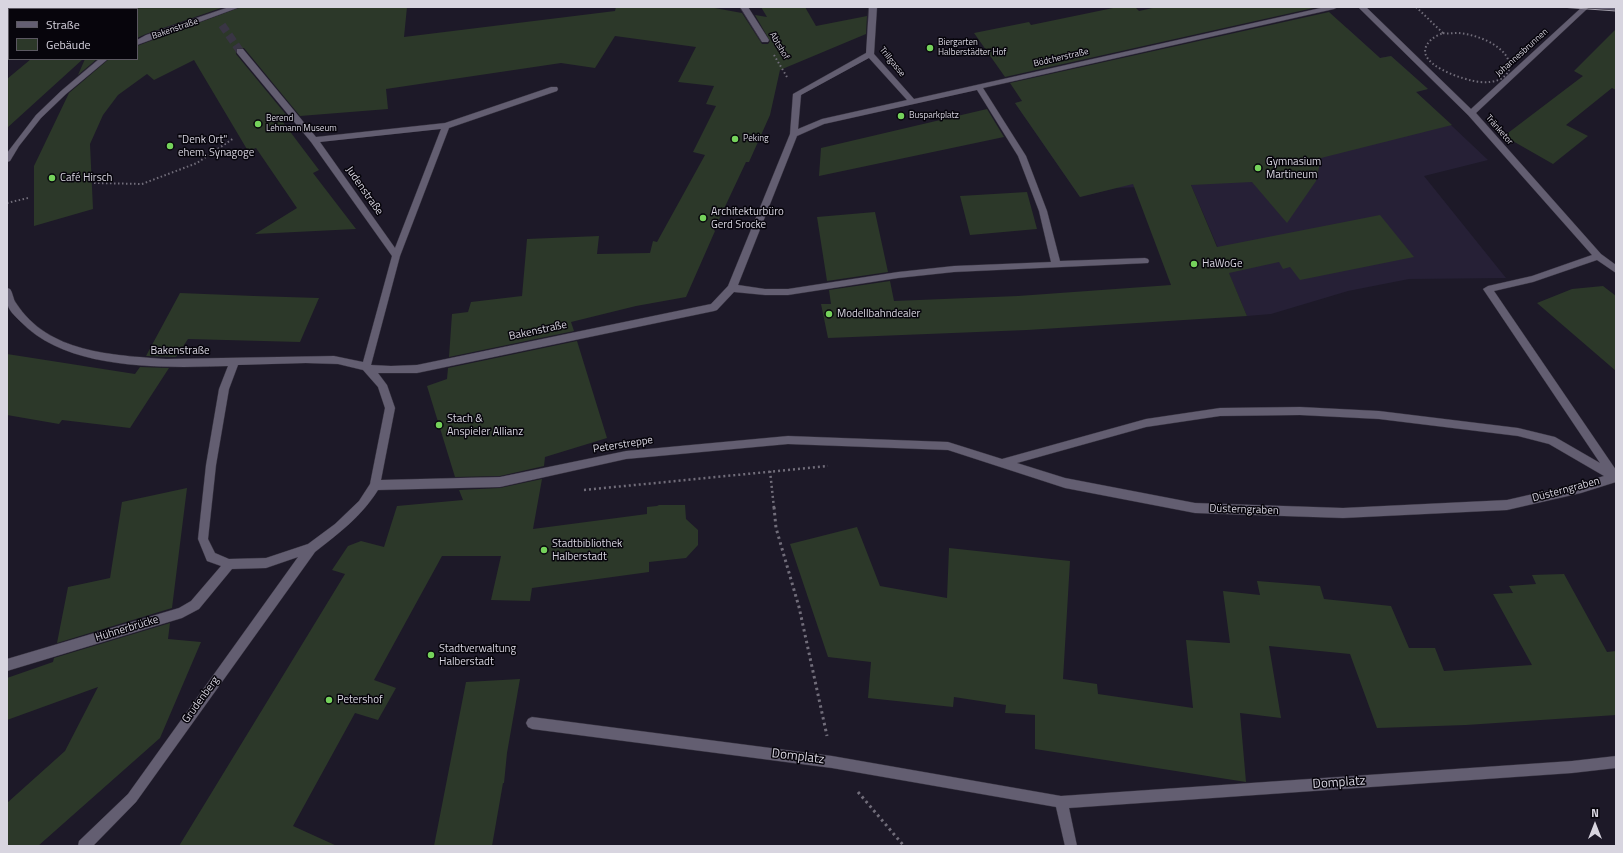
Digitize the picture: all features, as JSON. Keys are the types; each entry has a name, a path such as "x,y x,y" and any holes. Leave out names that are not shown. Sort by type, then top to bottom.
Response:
{"street":[{"name":"Bakenstraße","path":"138,43 236,7"},
{"name":"Abtshof","path":"744,7 765,40"},
{"name":"Trillgasse","path":"873,7 870,54 912,102"},
{"name":"Bödcherstraße","path":"794,134 822,122 1334,7"},
{"name":"Tränketor","path":"1362,7 1471,113 1598,256 1616,270"},
{"name":"Johannesbrunnen","path":"1471,113 1586,7"},
{"path":"1591,7 1616,8"},
{"name":"Judenstraße","path":"240,51 314,140 396,256"},
{"path":"870,54 797,94 794,134 732,288 765,292 788,292 898,275 954,269 1145,261"},
{"path":"7,159 14,146 38,115 67,88 103,60"},
{"path":"978,86 1022,156 1042,210 1056,265"},
{"path":"314,140 446,126 554,89"},
{"path":"375,484 390,408 382,385 366,367 396,256 446,126"},
{"path":"1598,256 1533,278 1488,289 1615,477"},
{"name":"Bakenstraße","path":"7,290 9,305 34,329 60,345 96,355 139,362 234,363 265,360 334,360 354,362 366,367 394,371 417,369 714,307 732,288"},
{"name":"Grudenberg","path":"234,363 224,389 212,457 203,539 212,557 229,564 266,563 311,548"},
{"path":"1002,463 1146,423 1220,412 1300,411 1386,416 1518,432 1551,440 1615,477"},
{"name":"Peterstreppe","path":"375,484 500,482 626,455 788,440 877,442"},
{"name":"Düsterngraben","path":"877,442 948,446 1065,483 1195,508 1343,513 1507,505 1581,488 1615,477"},
{"name":"Grudenberg","path":"84,846 132,798 311,548 339,527 363,504 375,484"},
{"name":"Hühnerbrücke","path":"7,664 182,612 195,605 229,564"},
{"name":"Domplatz","path":"532,723 832,762 1062,802 1572,767 1616,762"},
{"path":"1062,802 1072,846"}],"path":[{"path":"1416,7 1443,33 1472,36 1498,47 1511,64 1510,72 1505,78 1496,82 1483,83 1468,81 1441,70 1427,55 1426,48 1428,42 1443,33"},
{"name":"Abtshof","path":"765,40 797,94"},
{"path":"94,183 142,184 197,163 234,138"},
{"path":"7,203 28,198"},
{"path":"644,484 834,466"},
{"path":"770,471 776,528 799,608 832,762 904,846"}],"shaded area":[{"name":"Gymnasium Martineum","path":"1347,28 1380,58 1391,56 1428,89 1416,92 1488,160 1424,176 1506,278 1409,279 1348,291 1271,314 1247,316 1191,185 1115,188 1080,197 1015,103"}],"building":[{"path":"224,7 138,38 138,8 90,8"},
{"path":"241,7 407,7 404,37 615,11 616,7 709,7 742,13 762,44 768,44 770,41 755,15 767,17 761,7 805,7 816,26 867,16 866,34 780,70 770,115 749,162 746,162 714,230 715,231 686,297 636,306 571,322 574,331 449,357 452,314 468,312 471,302 522,296 527,239 599,236 597,254 650,253 653,241 657,242 705,155 693,152 716,106 706,104 714,86 678,82 696,47 615,36 595,68 561,63 386,89 388,109 300,116 244,48 237,48 236,54 288,117 279,117 319,170 313,173 356,229 255,234 297,208 256,148 248,151 194,60 154,80 147,74 118,95 103,115 90,144 93,209 34,226 34,166 69,93 108,60 138,60 138,46"},
{"path":"1118,7 1135,7 1139,11 1157,7 1318,7 1005,77 974,33 1029,22 1031,25"},
{"name":"Gymnasium Martineum","path":"1329,12 1380,58 1391,56 1428,89 1416,92 1452,125 1321,158 1316,181 1287,223 1252,182 1191,185 1217,247 1380,215 1414,257 1300,280 1290,267 1283,269 1279,262 1229,273 1247,316 1027,330 828,338 821,304 831,304 829,290 890,281 894,301 1018,296 1171,285 1133,184 1080,197 1015,103 1022,101 1010,83"},
{"path":"1616,29 1616,90 1612,88 1566,125 1588,136 1553,164 1504,136 1583,76 1574,71"},
{"path":"30,60 82,60 7,128 7,79"},
{"path":"85,60 96,60 78,75"},
{"path":"987,109 1004,137 819,176 821,148"},
{"path":"1027,192 1037,229 970,235 960,196"},
{"path":"875,212 888,272 827,281 817,217"},
{"path":"1603,286 1616,296 1616,371 1537,303 1572,289"},
{"path":"180,293 319,298 300,342 188,339 176,357 146,356"},
{"path":"577,341 607,438 545,457 544,466 500,476 455,477 427,386 447,379 448,368"},
{"path":"7,354 135,374 140,367 169,368 130,428 62,420 59,424 7,415"},
{"path":"542,479 533,529 647,514 647,507 659,505 685,505 686,519 698,530 698,545 686,558 649,562 649,572 532,588 530,601 491,600 501,556 442,556 374,680 396,688 378,720 355,713 293,826 337,846 179,846 345,574 332,570 348,546 361,541 384,547 397,506 463,500 459,490 500,488"},
{"path":"187,488 172,608 57,643 68,587 110,578 122,502"},
{"path":"857,527 880,586 947,598 949,548 1070,561 1063,679 1097,684 1098,694 1193,708 1186,640 1230,643 1223,591 1260,595 1257,581 1320,586 1324,599 1391,606 1409,648 1435,648 1444,671 1532,665 1493,594 1513,593 1509,586 1536,584 1532,575 1564,574 1607,652 1616,651 1616,715 1466,725 1377,728 1350,654 1269,646 1281,718 1240,713 1246,782 1035,749 1035,715 1005,713 1006,705 954,697 953,707 868,698 871,662 828,657 790,544"},
{"path":"170,623 168,639 201,642 160,738 38,846 7,846 7,803 65,751 98,687 7,720 7,678 53,662 54,658"},
{"path":"520,679 507,753 504,783 492,846 434,846 466,682"}],"tunnel":[{"path":"222,25 240,51"}],"tram line":[{"path":"1560,7 1616,11"}],"place":[{"name":"Biergarten Halberstädter Hof","path":"930,48"},
{"name":"Busparkplatz","path":"901,116"},
{"name":"Berend Lehmann Museum","path":"258,124"},
{"name":"Peking","path":"735,139"},
{"name":"\"Denk Ort\" ehem. Synagoge","path":"170,146"},
{"name":"Gymnasium Martineum","path":"1258,168"},
{"name":"Café Hirsch","path":"52,178"},
{"name":"Architekturbüro Gerd Srocke","path":"703,218"},
{"name":"HaWoGe","path":"1194,264"},
{"name":"Modellbahndealer","path":"829,314"},
{"name":"Stach & Anspieler Allianz","path":"439,425"},
{"name":"Stadtbibliothek Halberstadt","path":"544,550"},
{"name":"Stadtverwaltung Halberstadt","path":"431,655"},
{"name":"Petershof","path":"329,700"}]}
